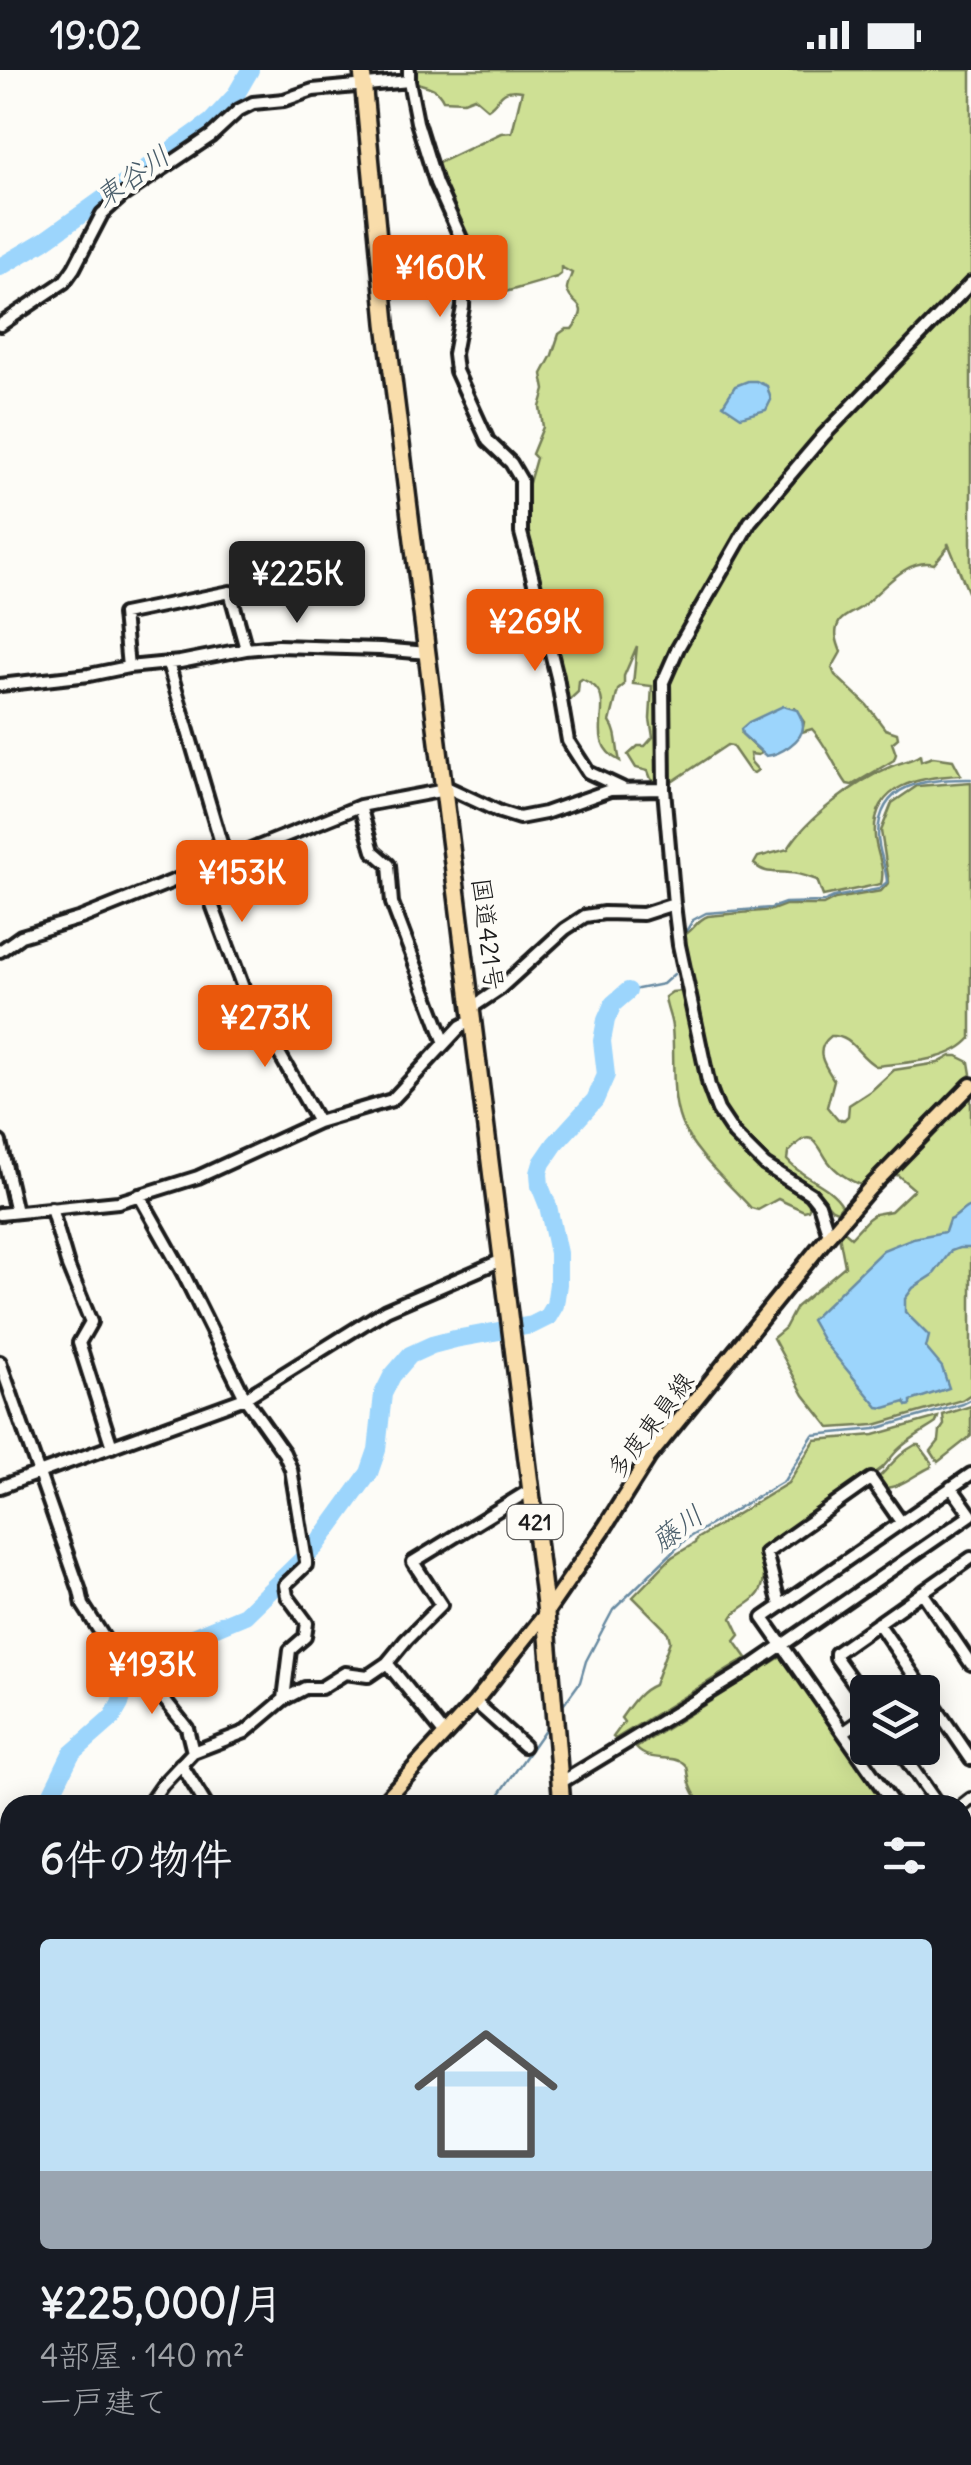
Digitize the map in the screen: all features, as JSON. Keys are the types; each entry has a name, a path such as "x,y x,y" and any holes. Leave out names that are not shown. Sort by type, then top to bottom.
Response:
{"highway":[{"name":"国道421号","path":"363,78 386,323 546,1613 561,1795"}],"main road":[{"name":"多度東員線","path":"389,1795 475,1702 546,1613 649,1457 830,1234 971,1085"}],"street":[{"path":"0,325 64,282 102,214 122,196 211,136 252,102 284,100 363,78 409,76 417,122 436,183 464,246 463,307 454,354 456,371 488,442 511,463 521,480 522,544 557,676 565,732 588,772 622,788"},
{"path":"830,1234 819,1204 810,1194 765,1164 734,1134 718,1110 709,1086 678,945 664,788 663,682 741,536 787,476 971,282"},
{"path":"128,667 123,614 230,592 246,649"},
{"path":"0,685 278,646 428,652"},
{"path":"168,663 226,860"},
{"path":"0,951 22,936 81,918 360,806 444,788 500,812 528,818 622,788 664,788"},
{"path":"360,806 373,850 389,866 392,904 445,1043"},
{"path":"200,872 245,993 318,1122"},
{"path":"0,1214 118,1202 140,1196 198,1177 318,1122 392,1100 472,1014 564,930 585,916 643,914 674,904"},
{"path":"0,1142 16,1212"},
{"path":"140,1196 245,1398 291,1469 306,1565 285,1585 286,1596 306,1624 305,1637 290,1650 284,1699"},
{"path":"51,1208 68,1266 91,1322 79,1344 112,1448"},
{"path":"0,1487 245,1398 386,1310 502,1260"},
{"path":"0,1362 83,1604 118,1661 153,1685 186,1728 193,1752"},
{"path":"887,1795 763,1618 971,1474"},
{"path":"780,1606 766,1553 871,1479 901,1522"},
{"path":"560,1783 783,1645 971,1515 952,1487"},
{"path":"155,1795 193,1752 244,1732 284,1699 305,1688 320,1688 345,1673 368,1676 387,1663 441,1606 413,1562 530,1490"},
{"path":"850,1676 836,1655 839,1650 969,1563"},
{"path":"922,1592 971,1664"},
{"path":"878,1623 971,1759"},
{"path":"387,1663 445,1735"},
{"path":"475,1702 524,1746"},
{"path":"844,1732 850,1728"},
{"path":"182,1764 200,1795"},
{"path":"910,1765 931,1795"}],"green space":[{"path":"411,70 971,70 971,599 948,543 934,564 914,566 894,577 840,621 836,633 841,652 832,668 885,729 897,733 898,738 892,743 894,760 852,785 847,784 812,729 802,732 804,722 794,708 742,734 762,753 750,754 758,770 754,773 727,745 669,784 667,691 658,687 656,782 648,771 636,768 628,755 653,737 652,686 633,684 637,646 624,685 618,690 610,722 620,761 603,744 601,696 595,687 582,679 578,692 563,706 525,543 524,489 527,490 536,458 532,454 543,427 542,374 559,334 572,329 581,309 567,290 572,273 561,267 557,277 486,298 471,292 465,258 434,168 501,133 512,132 522,91 504,93 488,109 474,97 464,101 443,100 433,89 411,81"},
{"path":"920,755 921,761 933,757 953,760 961,775 901,786 881,805 875,837 881,884 823,896 817,880 766,871 754,864 758,857 788,849 807,825 849,790"},
{"path":"971,782 971,1038 940,1056 876,1066 839,1037 831,1036 821,1052 834,1080 827,1107 838,1120 844,1120 849,1105 894,1070 957,1056 969,1062 971,1074 866,1184 839,1172 810,1139 788,1152 787,1160 793,1167 837,1198 842,1205 837,1211 761,1155 726,1113 711,1074 682,936 708,916 772,910 785,905 823,905 835,899 881,891 889,882 881,831 892,803 917,786"},
{"path":"682,991 700,1076 715,1117 740,1151 803,1196 810,1206 808,1210 778,1199 758,1210 751,1208 686,1133 675,1099 672,1027 665,997"},
{"path":"971,1093 971,1394 875,1425 830,1428 804,1395 773,1338 785,1328 796,1307 845,1266 839,1235 844,1231 851,1237 868,1219 891,1211 914,1189 894,1172"},
{"path":"971,1406 971,1436 938,1462 931,1451 939,1441 943,1415"},
{"path":"938,1417 936,1423 904,1445 879,1471 762,1550 764,1575 760,1592 732,1618 740,1635 735,1641 747,1658 613,1737 632,1703 654,1685 670,1641 664,1628 633,1597 672,1557 788,1483 815,1440 874,1435"},
{"path":"915,1445 932,1462 931,1467 901,1484 882,1488 876,1480"},
{"path":"779,1658 789,1660 850,1749 850,1765 861,1765 881,1795 696,1795 683,1763 636,1748"}],"water":[{"path":"748,381 767,386 771,400 766,410 741,417 723,405 735,386"},
{"path":"783,706 797,710 802,732 789,746 766,756 741,729"},
{"path":"971,1206 971,1248 951,1251 933,1275 913,1288 905,1299 905,1312 929,1336 926,1348 942,1367 949,1388 911,1401 911,1405 905,1402 878,1407 823,1341 811,1320 883,1250 913,1238 945,1232 949,1220"}],"waterway":[{"name":"東谷川","path":"0,267 44,241 211,122 235,96 250,70"},
{"path":"685,933 693,920 706,913 823,902 879,889 887,882 878,836 887,803 909,786 971,779"},
{"path":"628,991 663,984 674,974"},
{"path":"51,1795 71,1754 112,1718 127,1681 142,1658 245,1615 316,1546 369,1473 377,1450 383,1394 410,1355 432,1345 532,1325 548,1317 555,1305 558,1253 539,1173 555,1144 595,1100 606,1075 602,1041 606,1020 613,1004 628,991"},
{"name":"藤川","path":"559,1711 580,1682 586,1661 613,1610 686,1539 784,1481 813,1435 875,1429 971,1400"},
{"name":"藤川","path":"499,1795 548,1725"}]}
